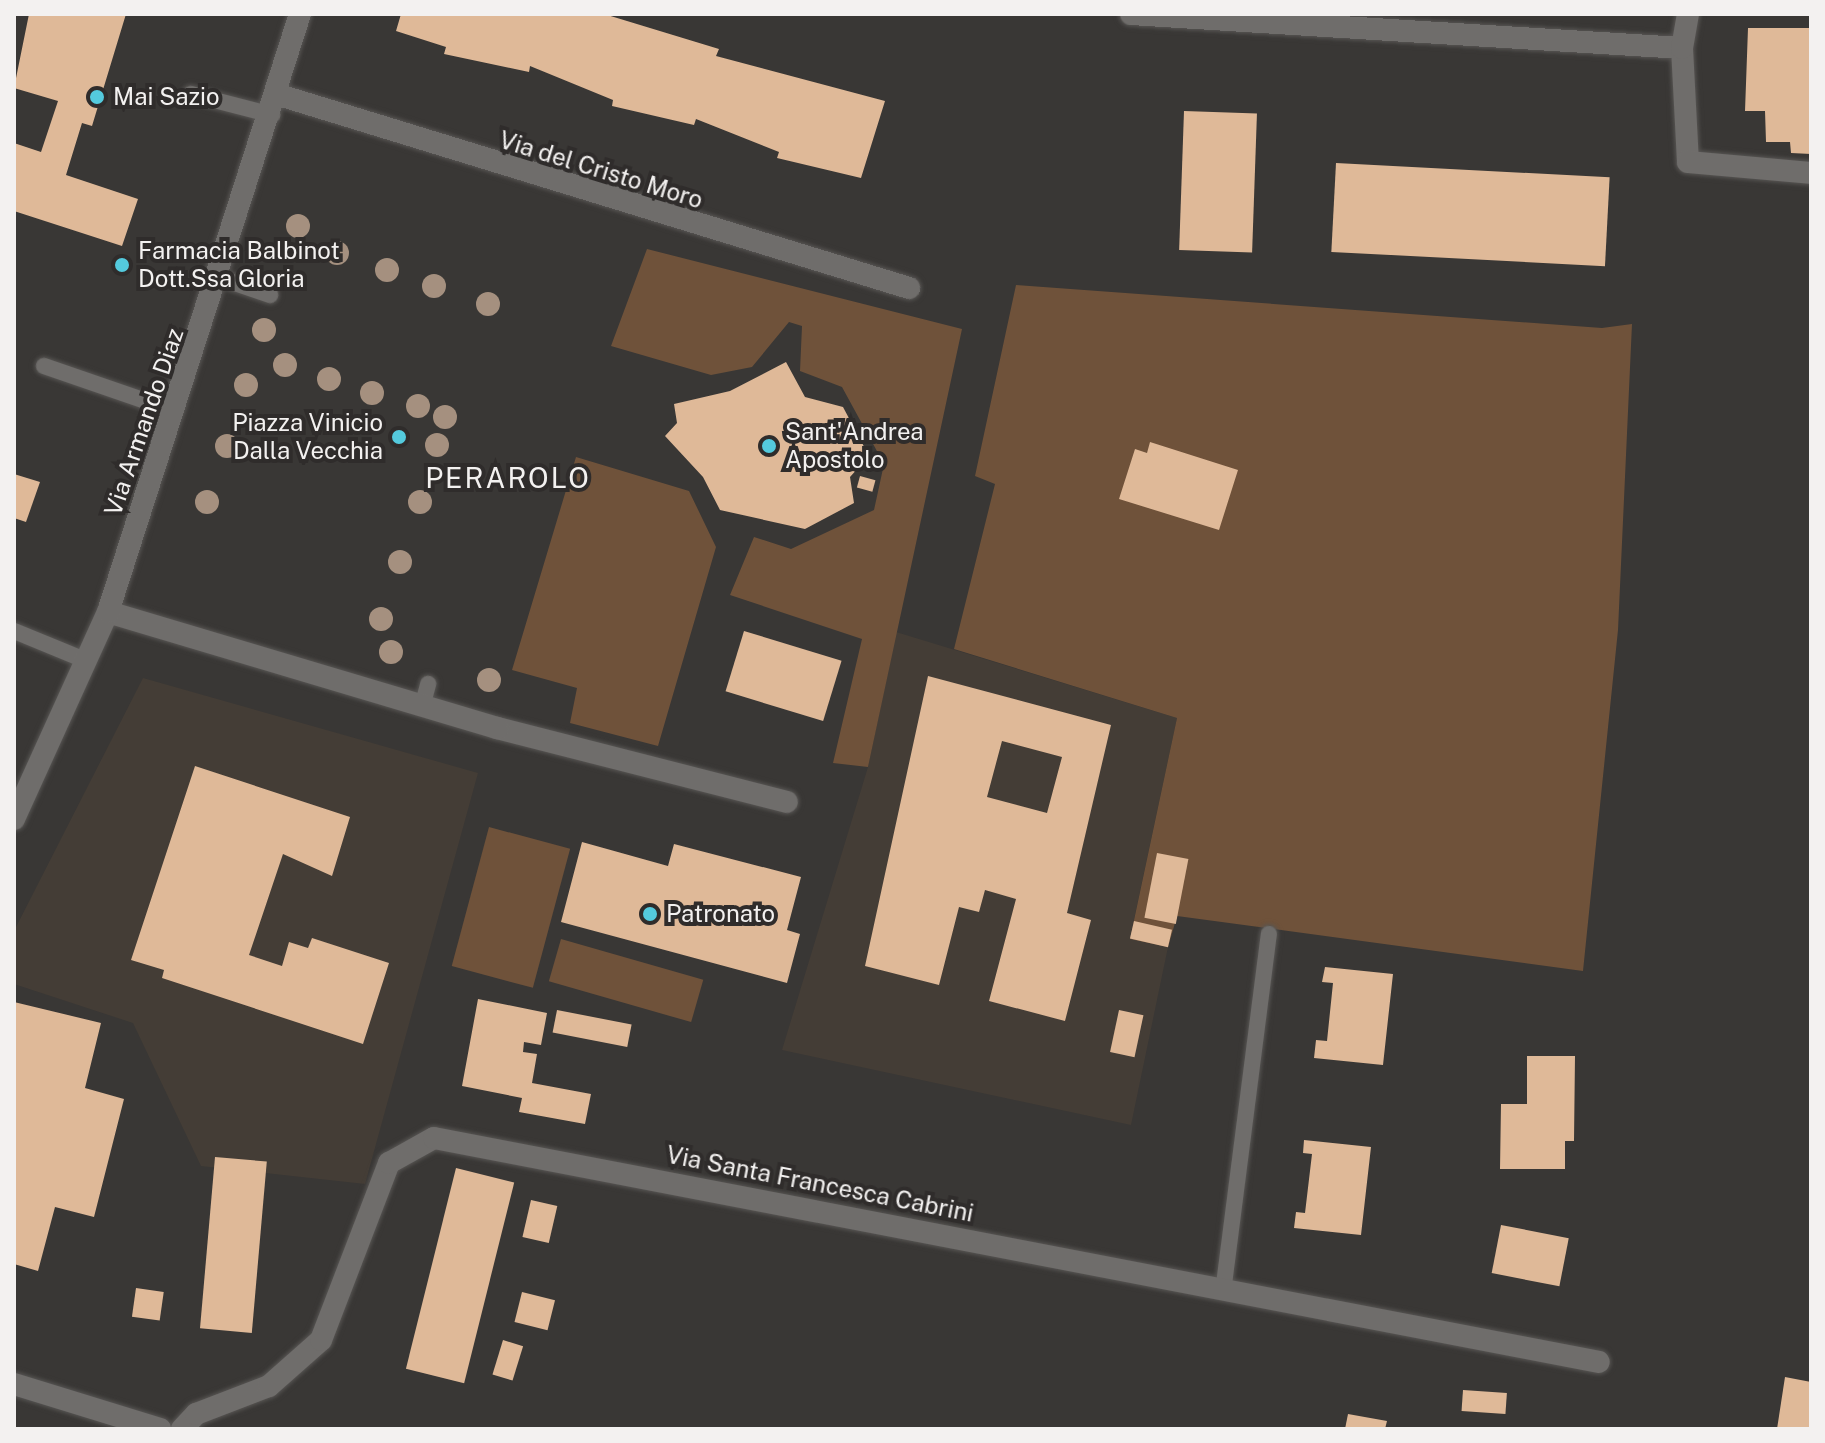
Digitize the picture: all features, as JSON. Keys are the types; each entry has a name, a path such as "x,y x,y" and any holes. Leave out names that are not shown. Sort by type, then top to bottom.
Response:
{"street":[{"name":"Via Armando Diaz","path":"14,819 108,612 276,105 300,14"},
{"path":"1131,14 1682,48"},
{"path":"1688,14 1682,48 1688,162 1811,173"},
{"name":"Via del Cristo Moro","path":"276,105 909,288"},
{"path":"108,612 497,728 787,802"},
{"name":"Via Santa Francesca Cabrini","path":"182,1429 196,1414 269,1386 321,1340 389,1163 434,1138 1599,1362"},
{"path":"14,1384 160,1429"}],"lane":[{"path":"191,94 276,105"},
{"path":"220,278 270,295"},
{"path":"44,366 175,411"},
{"path":"14,631 87,661"},
{"path":"422,707 428,684"},
{"path":"1223,1292 1269,934"}],"shaded area":[{"path":"647,249 962,329 868,767 833,763 862,639 730,595 754,537 791,549 874,510 884,464 842,387 800,371 802,326 789,322 752,367 711,375 611,346"},
{"path":"1016,285 1602,328 1632,324 1618,630 1583,971 1177,916 1168,947 1130,939 1177,718 954,649 995,484 975,476"},
{"path":"576,457 689,491 716,547 658,746 570,723 577,688 512,670"},
{"path":"896,632 1177,718 1130,938 1168,947 1131,1125 782,1050 868,767"},
{"path":"143,678 478,773 365,1184 201,1166 133,1023 14,984 14,931"},
{"path":"489,827 570,849 533,988 452,966"},
{"path":"561,939 703,980 691,1022 549,981"}],"building":[{"path":"29,14 126,14 92,126 82,123 66,175 138,199 122,246 14,211 14,143 41,152 58,101 14,88"},
{"path":"401,14 604,14 719,49 716,56 885,101 861,178 777,158 779,152 696,119 694,125 612,106 613,100 530,66 529,72 444,54 446,47 396,31"},
{"path":"1748,28 1811,28 1811,154 1791,153 1790,142 1766,142 1765,111 1745,111"},
{"path":"1184,111 1257,114 1252,252 1179,250"},
{"path":"1336,163 1610,177 1605,266 1331,252"},
{"name":"Sant'Andrea Apostolo","path":"786,362 805,397 843,407 869,456 850,477 854,503 805,529 720,510 703,477 665,436 677,423 674,404 730,391"},
{"path":"1150,442 1238,470 1219,530 1119,499 1135,449 1147,453"},
{"path":"14,474 40,482 26,522 14,518"},
{"path":"860,476 875,480 872,492 857,488"},
{"path":"744,631 842,661 823,721 726,691"},
{"path":"928,676 1111,725 1067,913 1091,920 1065,1021 989,1001 1016,899 985,890 979,912 959,907 939,985 865,966","holes":["1002,741 1062,757 1047,813 987,797"]},
{"path":"195,766 350,817 332,876 283,854 249,955 282,966 289,942 308,948 312,938 389,963 363,1044 162,978 164,970 131,960"},
{"name":"Patronato","path":"582,842 668,866 674,844 801,877 787,930 800,934 787,983 561,922"},
{"path":"1157,853 1188,859 1176,924 1144,918"},
{"path":"1134,921 1172,930 1168,947 1130,939"},
{"path":"1325,967 1393,974 1383,1065 1314,1058 1316,1040 1327,1041 1333,983 1322,982"},
{"path":"478,999 547,1013 541,1045 524,1042 523,1052 537,1054 532,1083 591,1094 585,1124 519,1112 522,1098 462,1086"},
{"path":"14,1002 101,1023 85,1088 124,1099 94,1217 55,1207 38,1271 14,1264"},
{"path":"557,1010 632,1025 627,1047 553,1033"},
{"path":"1119,1010 1143,1015 1135,1057 1110,1052"},
{"path":"1527,1056 1575,1056 1574,1141 1565,1141 1565,1169 1500,1169 1501,1104 1527,1104"},
{"path":"1304,1140 1371,1147 1361,1235 1294,1228 1296,1212 1305,1213 1312,1154 1303,1153"},
{"path":"215,1157 267,1162 252,1333 200,1328"},
{"path":"456,1168 514,1183 464,1383 406,1369"},
{"path":"531,1200 557,1206 549,1243 522,1237"},
{"path":"1501,1225 1569,1238 1559,1286 1492,1273"},
{"path":"136,1288 164,1292 160,1321 132,1317"},
{"path":"522,1292 555,1300 547,1330 515,1322"},
{"path":"503,1340 523,1346 513,1381 492,1374"},
{"path":"1785,1377 1811,1382 1811,1429 1777,1429"},
{"path":"1463,1390 1507,1393 1505,1414 1462,1411"},
{"path":"1348,1414 1387,1421 1385,1429 1345,1429"}],"place":[{"name":"Mai Sazio","path":"97,97"},
{"name":"Farmacia Balbinot Dott.Ssa Gloria","path":"122,265"},
{"name":"Piazza Vinicio Dalla Vecchia","path":"399,437"},
{"name":"Sant'Andrea Apostolo","path":"769,446"},
{"name":"Patronato","path":"650,914"}],"district":[{"name":"PERAROLO","path":"508,478"}]}
